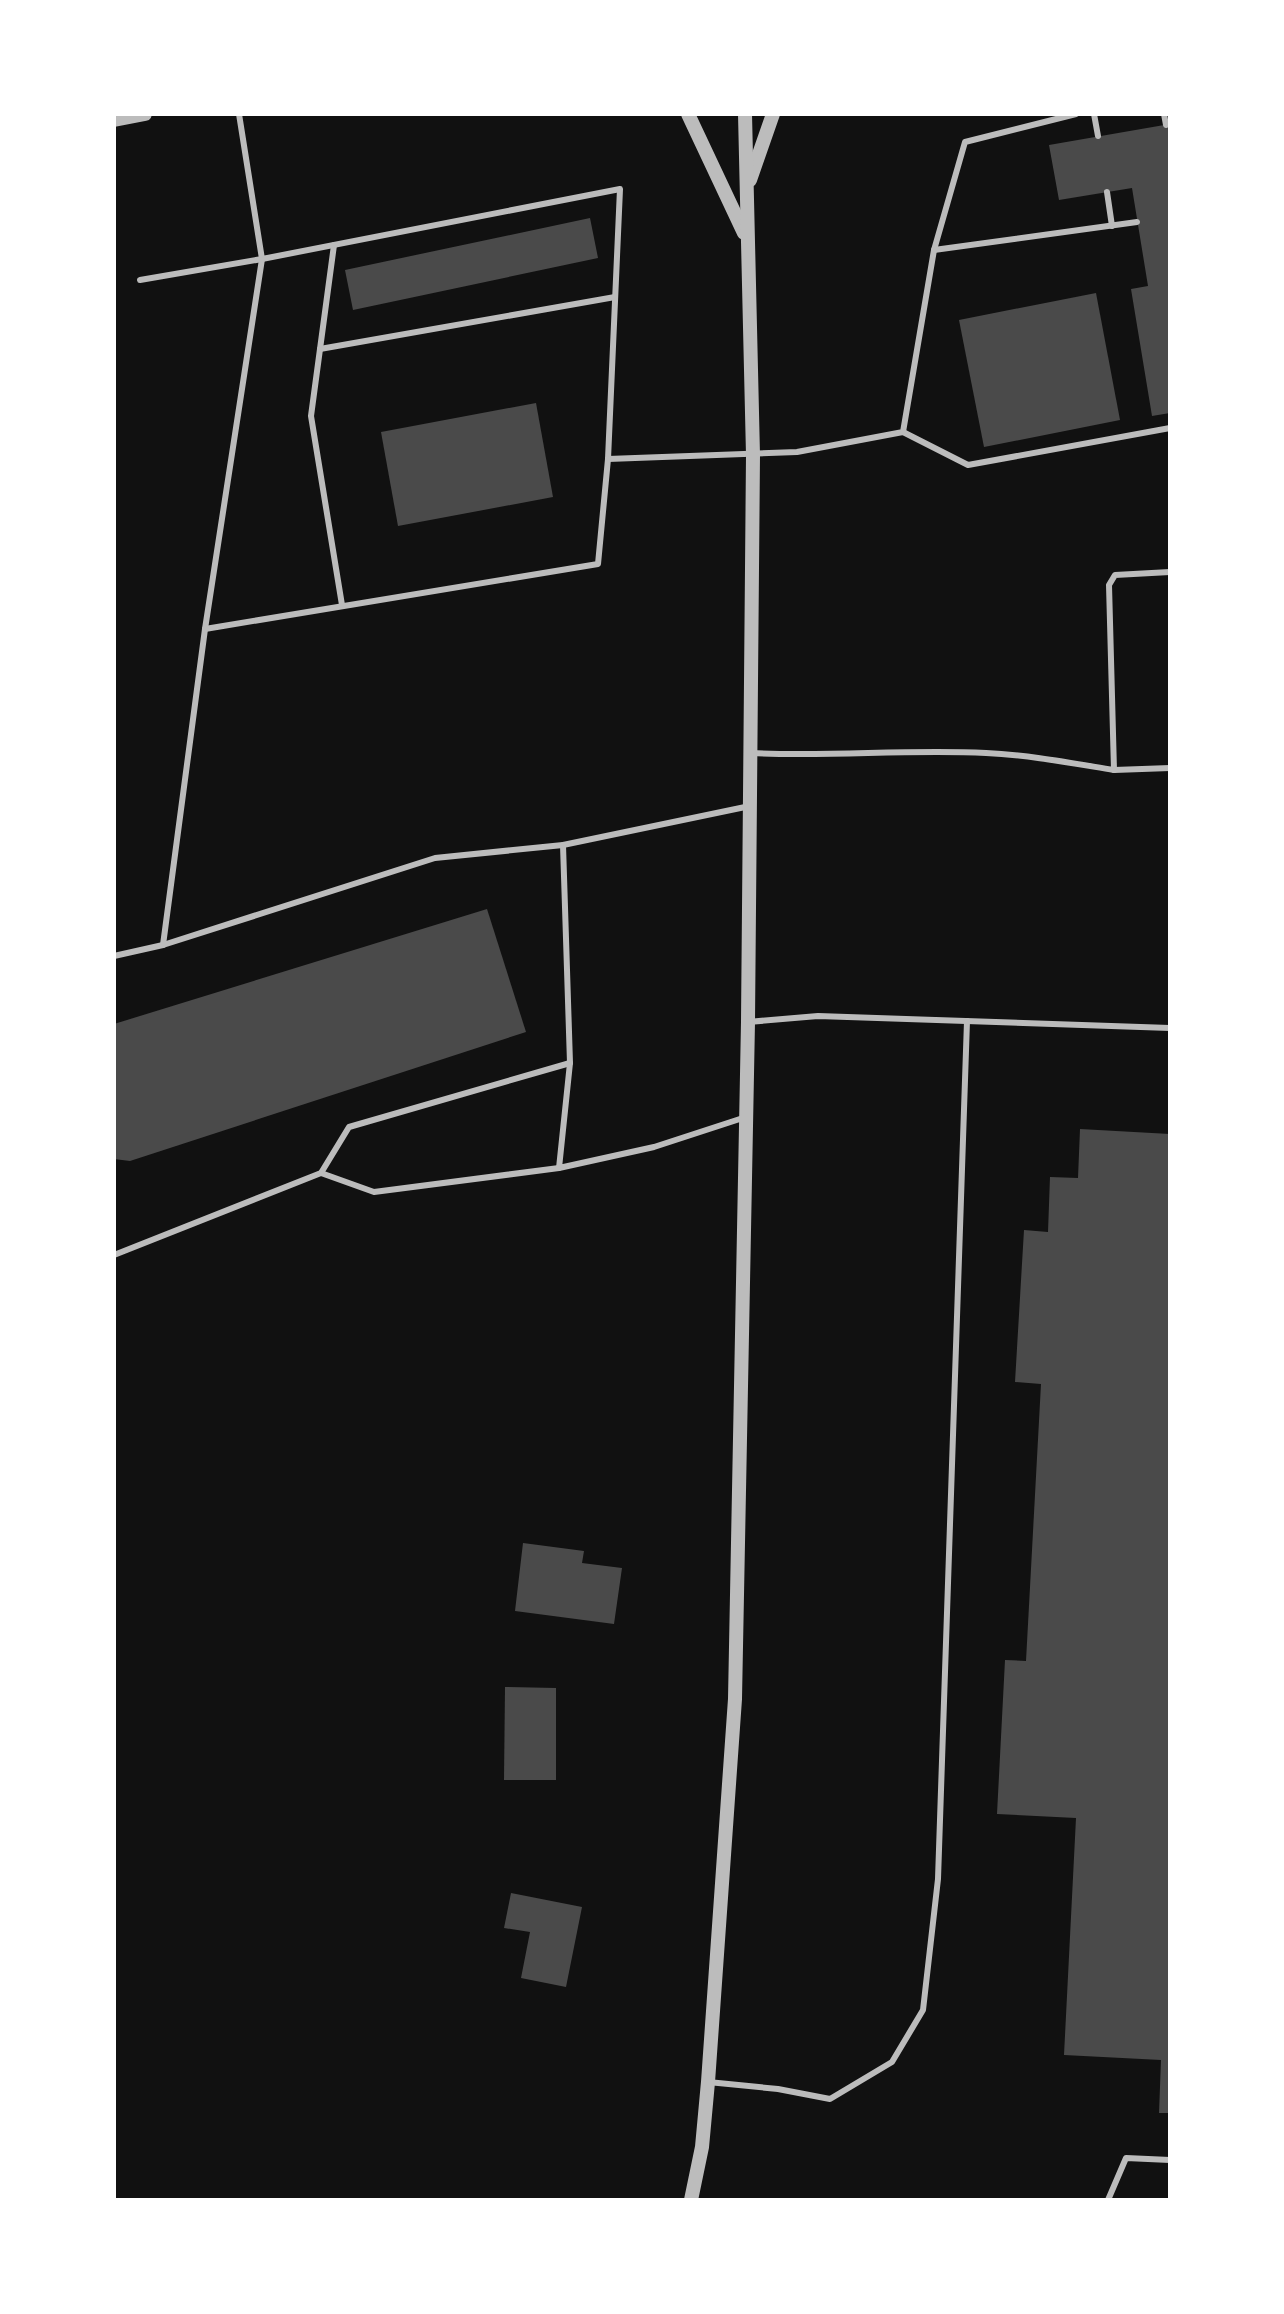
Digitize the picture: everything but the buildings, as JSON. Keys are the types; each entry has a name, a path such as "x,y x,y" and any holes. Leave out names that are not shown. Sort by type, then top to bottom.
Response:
{"street":[{"path":"114,120 145,114"},
{"path":"688,114 746,239"},
{"path":"691,2200 702,2147 708,2082 735,1699 748,1022 753,455 745,114"},
{"path":"746,192 773,114"}],"lane":[{"path":"163,945 205,629 262,259 239,114"},
{"path":"903,432 934,250 965,142 1076,114"},
{"path":"1094,114 1098,136"},
{"path":"1164,114 1166,125"},
{"path":"140,280 620,189 608,459 598,564 205,629"},
{"path":"1107,192 1112,226"},
{"path":"934,250 1137,222"},
{"path":"334,245 311,416 342,605"},
{"path":"320,349 615,297"},
{"path":"608,459 797,452 903,432 968,465 1170,428"},
{"path":"1114,770 1109,585 1115,575 1170,572"},
{"path":"751,753 982,753 1032,756 1114,770 1170,768"},
{"path":"114,956 163,945 435,858 563,845 750,806"},
{"path":"559,1168 570,1063 563,845"},
{"path":"748,1022 818,1016 1170,1028"},
{"path":"708,2082 778,2089 830,2099 892,2062 923,2010 938,1879 967,1021"},
{"path":"114,1255 321,1173 349,1127 570,1063"},
{"path":"321,1173 374,1192 559,1168 654,1147 746,1117"},
{"path":"1108,2200 1126,2158 1170,2160"}]}
